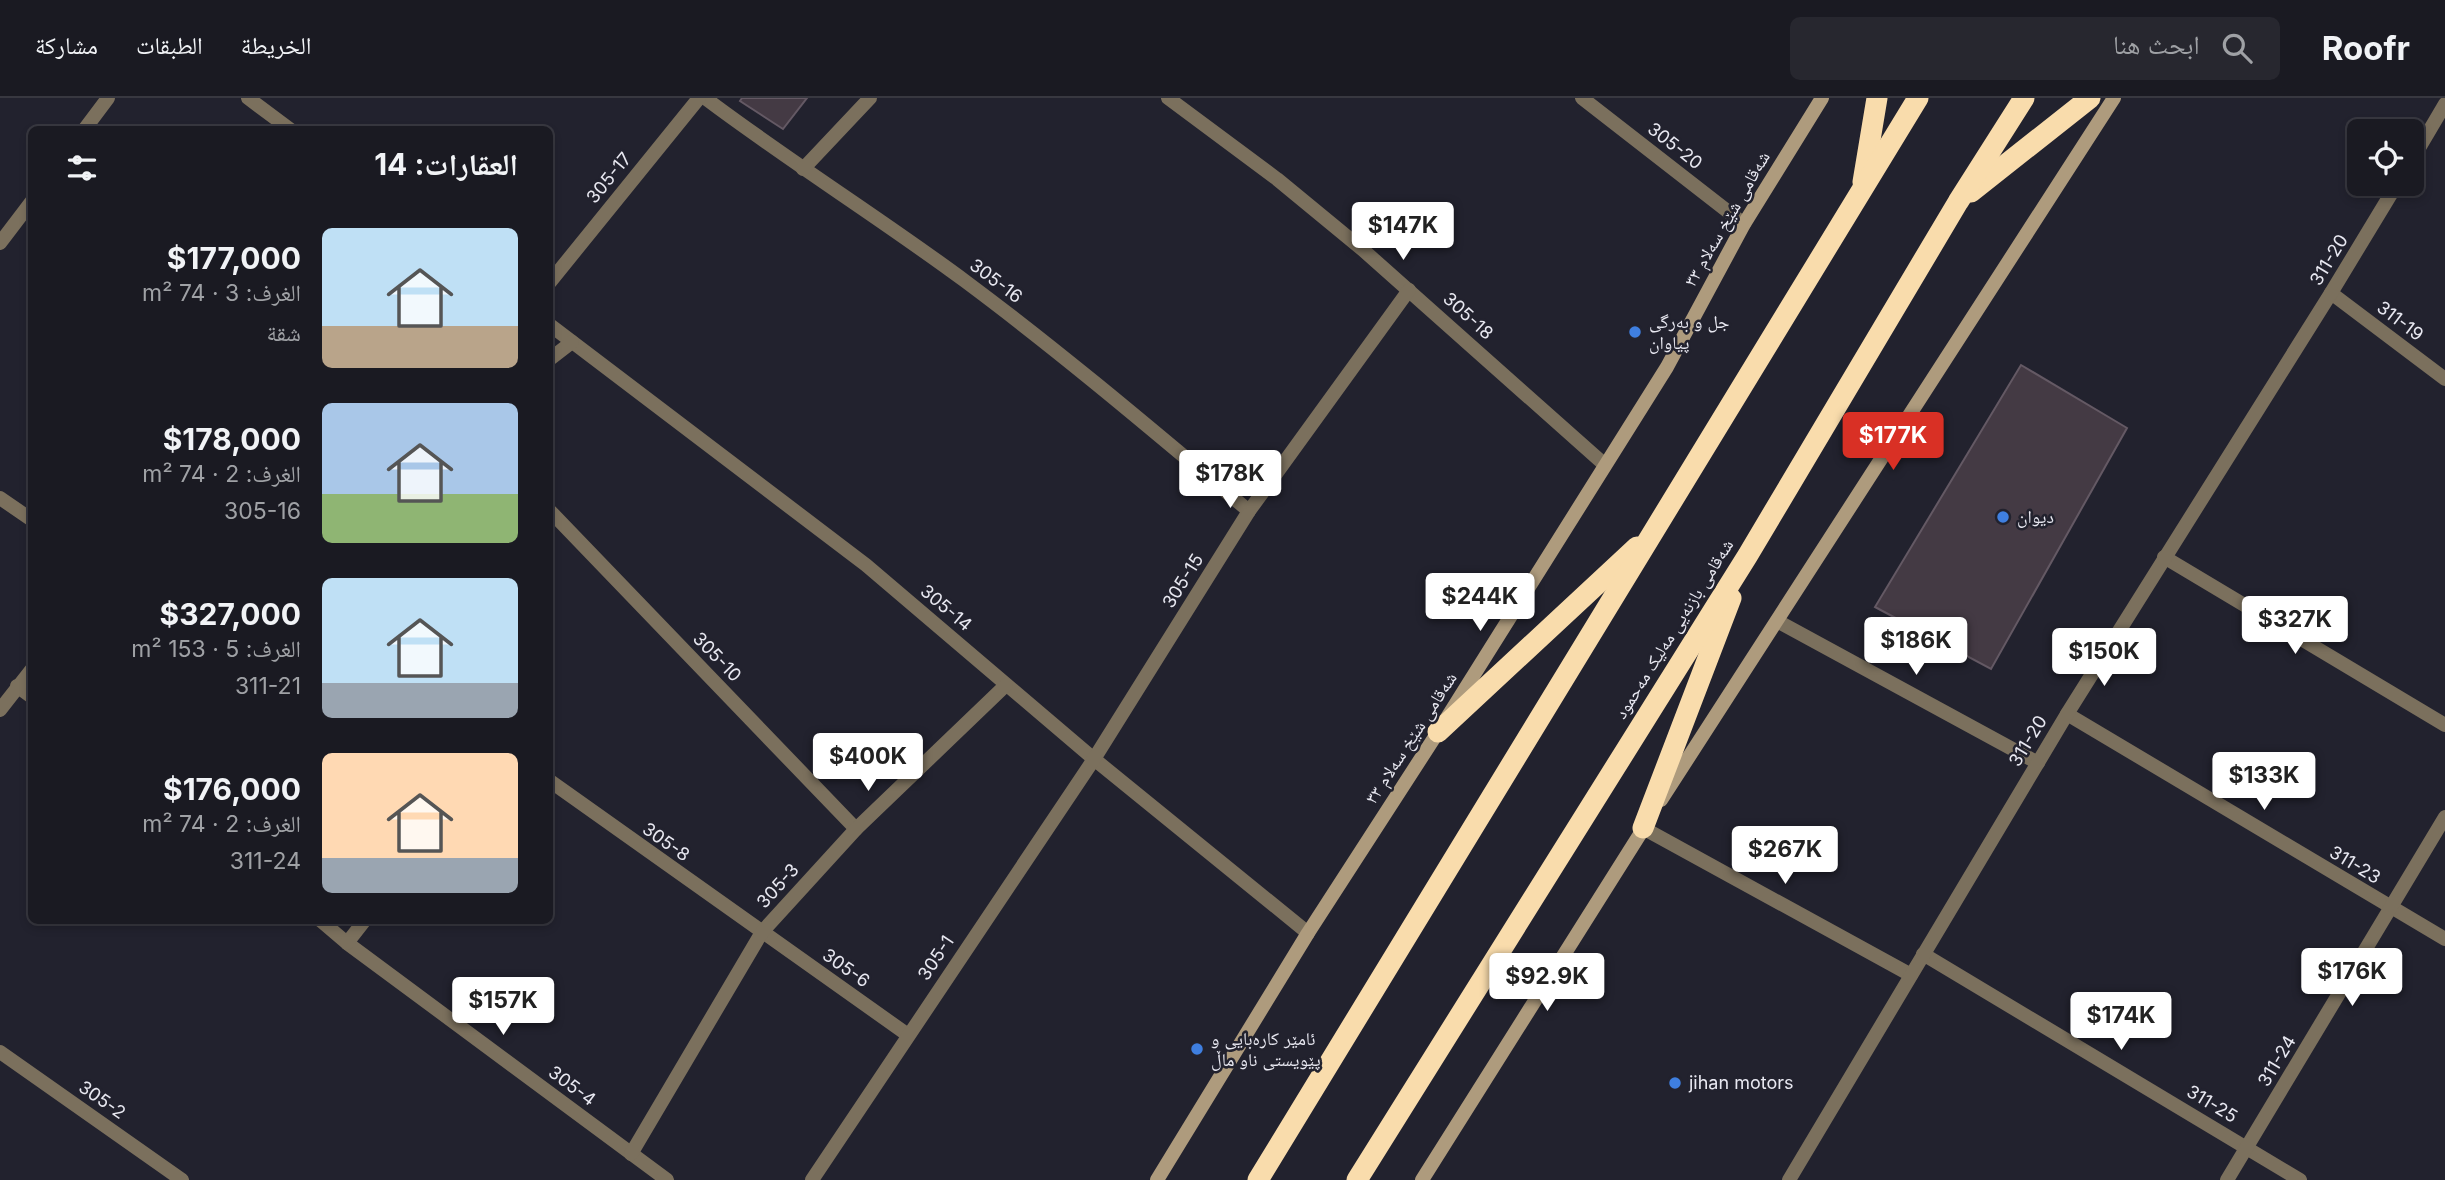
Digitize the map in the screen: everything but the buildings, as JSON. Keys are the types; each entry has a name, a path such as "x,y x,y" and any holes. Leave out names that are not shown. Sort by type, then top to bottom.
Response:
{"highway":[{"path":"1861,194 1877,98"},
{"path":"1258,1180 1919,98"},
{"name":"شەقامی بازنەیی مەلیک مەحمود","path":"1357,1180 1508,934 1748,555 1958,202 2024,98"},
{"path":"1958,202 2090,98"},
{"path":"1438,732 1657,529"},
{"path":"1643,828 1748,555"}],"main road":[{"name":"شەقامی شێخ سەلام ٣٣","path":"1157,1180 1308,933 1438,732 1667,367 1744,224 1822,98"},
{"path":"1422,1180 1643,828 2114,98"}],"street":[{"path":"88,126 108,98"},
{"path":"248,98 286,126"},
{"name":"305-17","path":"553,278 699,98"},
{"name":"305-16","path":"705,98 974,288 1078,369 1250,512"},
{"path":"803,169 870,98"},
{"name":"305-18","path":"1168,98 1277,179 1409,290 1605,465"},
{"name":"305-20","path":"1582,98 1744,224"},
{"path":"2424,140 2445,104"},
{"name":"311-20","path":"1789,1180 2067,714 2390,196"},
{"path":"0,243 28,206"},
{"name":"305-15","path":"1094,759 1250,512 1409,290"},
{"name":"311-19","path":"2331,293 2445,379"},
{"name":"305-14","path":"553,327 866,565 1094,759 1308,933"},
{"path":"553,357 572,342"},
{"path":"0,498 28,517"},
{"name":"305-10","path":"553,515 856,829"},
{"path":"2164,557 2445,725"},
{"path":"1777,621 2038,763"},
{"path":"0,710 28,674"},
{"name":"305-3","path":"631,1154 762,932 856,829 1006,685"},
{"path":"17,686 28,694"},
{"name":"311-23","path":"2067,714 2445,939"},
{"name":"305-1","path":"812,1180 1094,759"},
{"name":"305-8","path":"553,783 762,932"},
{"name":"311-24","path":"2227,1180 2445,817"},
{"path":"1643,828 1910,975"},
{"name":"305-4","path":"325,924 667,1180"},
{"path":"347,943 362,924"},
{"name":"305-6","path":"762,932 908,1035"},
{"name":"311-25","path":"1923,954 2300,1180"},
{"name":"305-2","path":"0,1052 182,1180"}],"place":[{"name":"جل و بەرگی پیاوان","path":"1635,332"},
{"name":"دیوان","path":"2003,517"},
{"name":"ئامێر کارەبایی و پێویستی ناو ماڵ","path":"1197,1049"},
{"name":"jihan motors","path":"1675,1083"}]}
